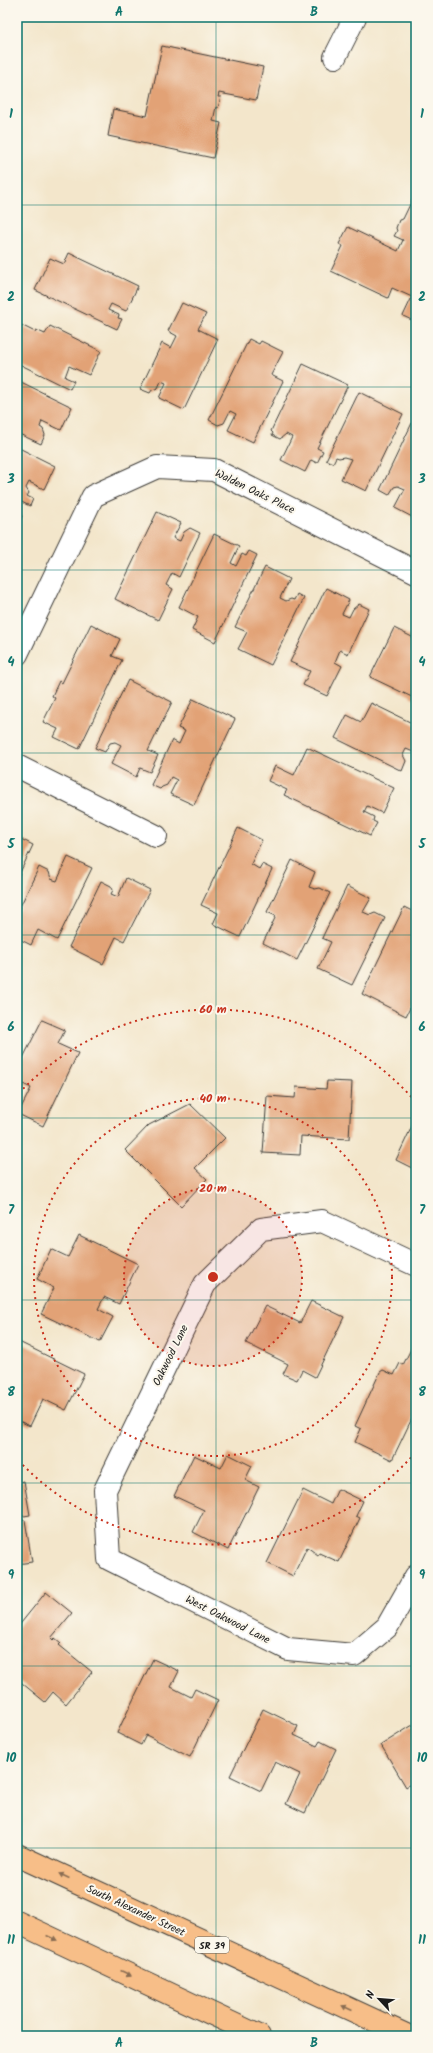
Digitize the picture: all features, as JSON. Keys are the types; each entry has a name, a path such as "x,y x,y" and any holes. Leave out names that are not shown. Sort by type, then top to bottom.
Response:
{"main road":[{"name":"South Alexander Street","path":"17,1855 408,2036"},
{"path":"17,1922 259,2036"}],"street":[{"path":"336,58 355,17"},
{"name":"Walden Oaks Place","path":"17,654 93,496 157,467 214,470 416,572"},
{"path":"17,766 156,836"},
{"name":"Oakwood Lane","path":"109,1559 105,1490 205,1284 261,1229 322,1221 416,1265"},
{"name":"West Oakwood Lane","path":"109,1559 288,1650 354,1654 387,1627 416,1576"}],"building":[{"path":"162,46 263,67 256,100 219,93 218,97 221,97 218,108 216,107 213,121 221,123 213,158 108,136 113,109 147,116"},
{"path":"416,192 416,322 403,316 412,297 392,288 388,298 331,271 343,246 339,244 348,227 398,251 403,240 394,236 397,231 396,228 399,220 403,219"},
{"path":"69,253 138,286 126,311 111,304 108,310 119,315 118,318 122,319 117,329 35,290 50,258 64,264"},
{"path":"182,303 206,314 198,329 218,339 184,410 159,398 166,383 161,381 158,388 152,390 150,393 140,389 162,343 171,348 177,336 168,331"},
{"path":"19,324 35,332 36,330 45,334 50,326 101,351 89,375 69,366 65,377 74,381 70,389 17,363"},
{"path":"249,339 259,344 261,341 283,352 271,375 283,381 253,442 228,430 236,414 230,411 224,423 218,425 209,420"},
{"path":"303,364 348,385 317,448 323,451 317,463 311,460 305,472 281,460 292,437 286,434 280,439 272,435 273,433 271,431"},
{"path":"17,380 72,407 61,430 42,421 40,427 43,429 45,435 41,444 17,433"},
{"path":"359,392 403,414 366,491 341,479 351,459 336,457 333,463 326,460"},
{"path":"412,423 416,425 416,519 395,508 405,489 398,486 394,487 389,495 380,490"},
{"path":"17,447 55,466 44,489 29,482 26,488 29,493 27,496 33,499 30,506 17,500"},
{"path":"157,512 181,523 173,538 180,541 184,532 190,528 200,533 179,577 172,573 166,585 173,589 158,620 115,599"},
{"path":"17,513 22,516 17,526"},
{"path":"214,534 239,546 231,563 236,566 242,554 246,556 249,551 257,555 215,642 192,630 198,617 179,607"},
{"path":"265,567 289,579 280,598 286,601 291,599 294,600 297,594 304,598 271,665 238,649 247,632 235,627"},
{"path":"326,588 349,600 342,614 349,617 353,609 359,604 369,609 348,654 340,650 335,662 342,666 327,696 303,685 310,671 290,662"},
{"path":"91,624 120,639 112,656 122,660 79,749 54,737 58,729 43,722 55,698 52,696 59,681 62,683"},
{"path":"394,628 416,639 416,699 370,677"},
{"path":"128,680 172,702 148,751 158,755 150,772 140,768 136,777 111,764 121,745 115,742 110,743 105,752 95,748"},
{"path":"193,699 235,719 194,805 170,794 177,780 171,777 167,785 160,789 151,785 172,740 179,744 185,731 178,728"},
{"path":"371,703 416,725 416,753 406,749 403,755 406,761 402,771 335,738 347,715 361,722"},
{"path":"307,747 394,788 382,813 367,806 364,812 374,817 373,821 377,823 370,836 284,795 287,790 268,781 275,766 294,775"},
{"path":"238,828 262,840 251,864 259,869 262,864 272,869 240,937 213,924 218,913 201,905"},
{"path":"17,837 33,845 17,879"},
{"path":"68,857 92,868 57,940 38,930 31,945 17,938 17,913 39,867 49,872 51,879 57,881"},
{"path":"292,860 315,872 309,887 315,889 320,888 330,893 297,960 263,943 276,916 267,912"},
{"path":"126,878 150,890 124,941 116,937 103,964 69,947 101,881 111,886 113,890 111,894 118,897"},
{"path":"347,886 371,898 363,912 370,915 375,913 385,918 352,985 318,969 331,942 322,938"},
{"path":"404,907 416,913 416,996 406,1016 362,994"},
{"path":"42,1020 65,1030 58,1044 78,1053 43,1126 18,1114 31,1088 21,1083 17,1091 17,1070"},
{"path":"327,1081 352,1082 349,1139 301,1136 300,1155 263,1153 267,1096 295,1098 296,1087 326,1089"},
{"path":"190,1104 225,1138 195,1168 207,1179 181,1206 125,1150 149,1125"},
{"path":"414,1122 416,1123 416,1170 396,1160"},
{"path":"79,1235 138,1264 119,1304 104,1297 98,1309 113,1317 100,1342 41,1314 54,1288 37,1279 51,1249 68,1257"},
{"path":"311,1301 344,1317 315,1377 302,1370 297,1380 283,1374 288,1364 246,1343 265,1306 300,1323"},
{"path":"416,1339 416,1410 392,1460 355,1442 361,1429 355,1426 380,1372 383,1370 394,1375 400,1363 403,1365"},
{"path":"17,1341 84,1374 66,1410 43,1399 30,1426 17,1420"},
{"path":"228,1454 252,1466 245,1480 259,1487 228,1550 193,1532 204,1510 174,1496 194,1455 221,1468"},
{"path":"24,1481 30,1515 18,1517 19,1521 25,1520 32,1562 17,1564 17,1483"},
{"path":"338,1489 363,1501 356,1516 360,1518 339,1562 319,1553 318,1555 307,1547 293,1576 267,1563 303,1490 331,1504"},
{"path":"46,1592 72,1613 51,1638 53,1640 55,1638 61,1643 59,1645 92,1672 66,1704 53,1692 45,1702 17,1679 17,1628"},
{"path":"153,1659 179,1671 171,1687 191,1697 195,1689 218,1700 190,1757 146,1735 141,1745 117,1733"},
{"path":"263,1709 298,1726 294,1735 317,1746 320,1741 336,1749 305,1813 286,1804 300,1774 275,1762 261,1791 230,1776"},
{"path":"416,1723 416,1780 406,1787 381,1745"}]}
